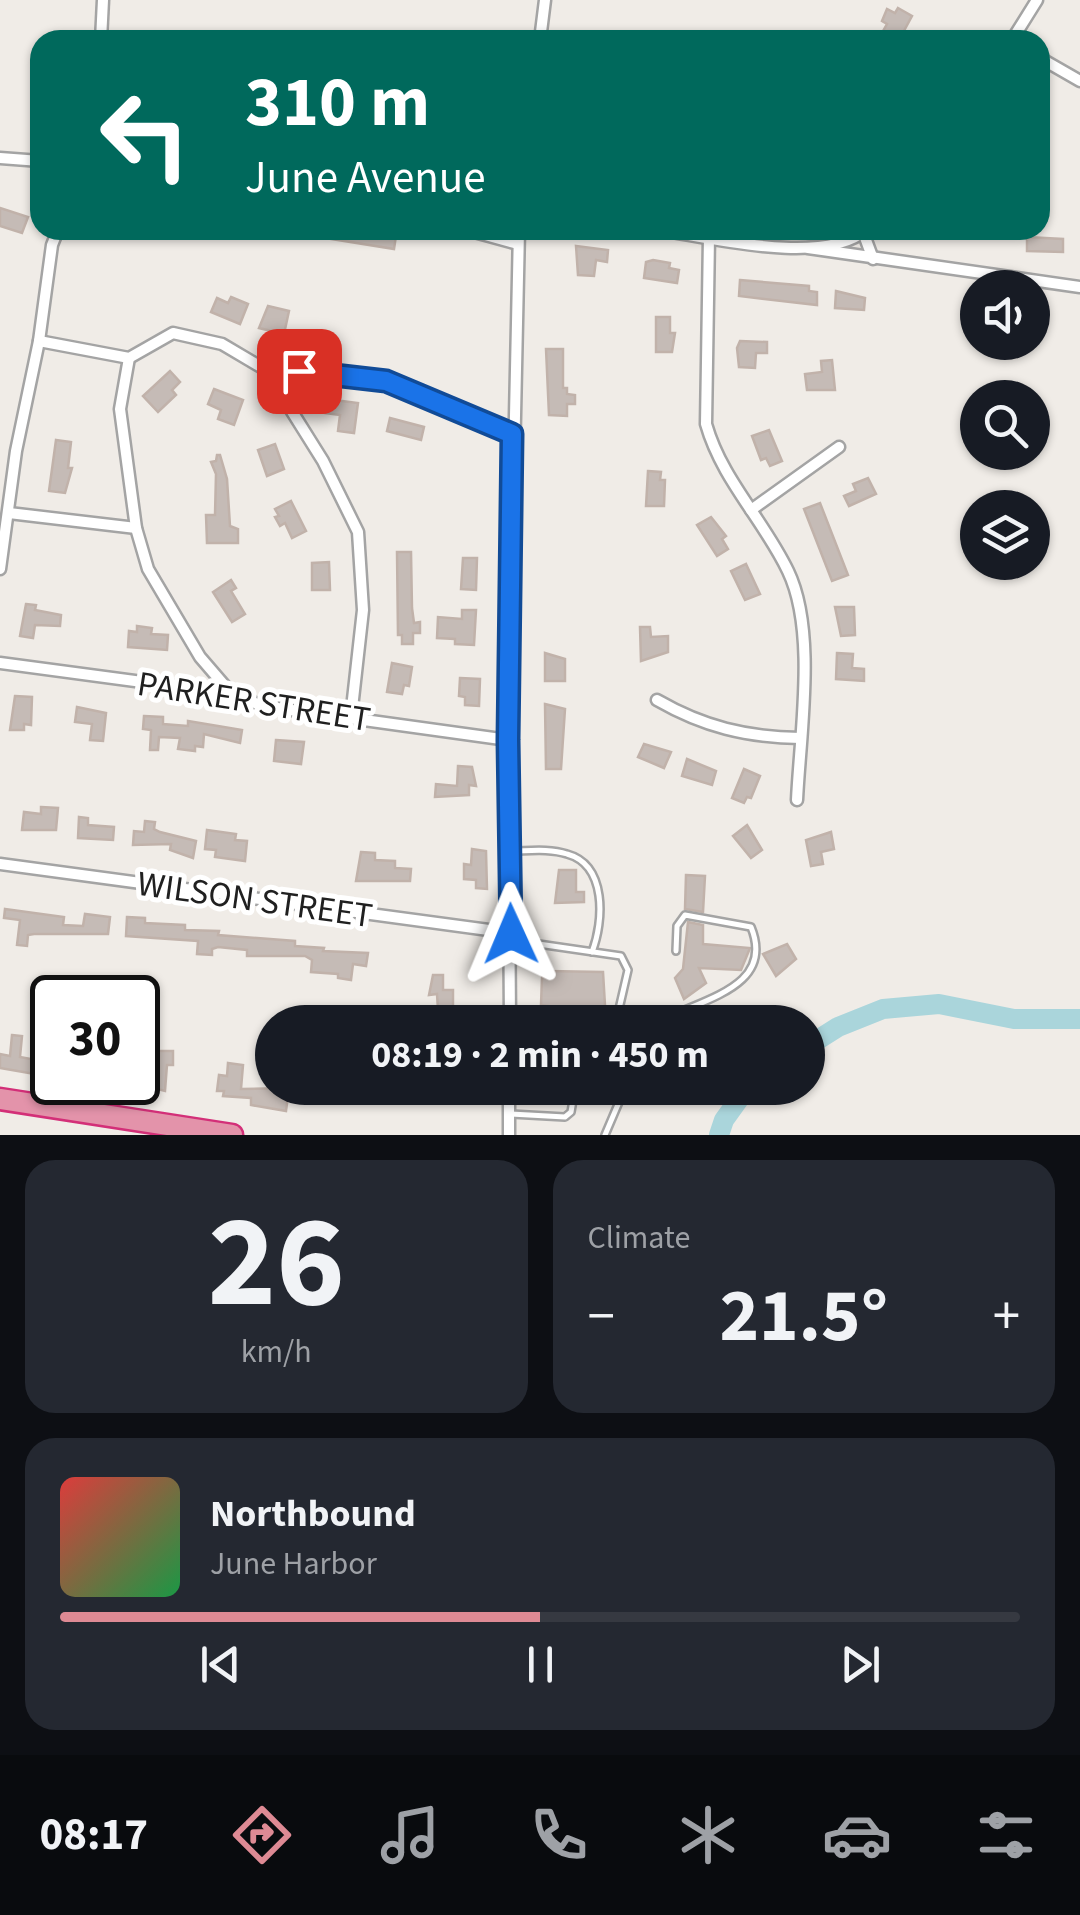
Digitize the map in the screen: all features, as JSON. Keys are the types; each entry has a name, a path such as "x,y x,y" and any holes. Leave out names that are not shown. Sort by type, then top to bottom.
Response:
{"highway":[{"path":"0,1100 232,1135"}],"street":[{"path":"102,30 104,0"},
{"path":"541,30 545,0"},
{"path":"1018,30 1037,0"},
{"path":"1022,24 1024,30"},
{"path":"1050,64 1080,80"},
{"path":"0,158 30,160"},
{"path":"0,569 16,451 54,240"},
{"path":"504,240 518,244"},
{"path":"510,1005 508,740 518,240"},
{"path":"709,240 706,424 714,452 790,574 800,605 797,800"},
{"path":"736,240 1080,287"},
{"path":"808,248 844,240"},
{"path":"868,240 873,258"},
{"path":"38,341 129,358 173,333 222,344 266,370 323,461 358,532 363,610 351,717"},
{"path":"129,358 120,409 136,528 148,569 200,657 232,694"},
{"path":"266,370 332,372 386,381 512,434"},
{"path":"751,510 839,447"},
{"path":"9,513 136,528"},
{"name":"PARKER STREET","path":"0,663 232,694 262,706 508,740"},
{"path":"657,700 705,725 738,734 800,738"},
{"name":"WILSON STREET","path":"0,864 511,937"},
{"path":"508,1105 509,1135"}],"lane":[{"path":"510,852 558,852 582,862 595,880 601,900 592,952"},
{"path":"676,951 677,926 680,917 686,916 751,927 757,941 756,960 745,981 695,1005"},
{"path":"511,937 621,956 628,970 620,1005"},
{"path":"508,1114 565,1117 572,1105"},
{"path":"606,1135 618,1105"}],"building":[{"path":"898,8 912,16 904,30 884,30 887,24 882,21 887,9 895,13"},
{"path":"0,208 28,217 22,233 0,226"},
{"path":"1063,239 1063,252 1027,251 1027,240"},
{"path":"337,240 395,240 394,249"},
{"path":"576,246 608,250 607,262 596,260 594,276 578,275"},
{"path":"646,262 670,263 669,268 679,270 677,283 644,278"},
{"path":"740,280 809,286 809,291 817,292 817,305 739,296"},
{"path":"836,291 865,298 864,310 835,308"},
{"path":"231,297 248,304 240,324 211,312 217,298 228,303"},
{"path":"268,306 289,311 284,334 259,328"},
{"path":"656,317 670,317 670,333 675,333 672,352 656,352"},
{"path":"740,341 767,342 767,353 756,353 755,368 739,367"},
{"path":"546,349 563,349 563,388 567,388 567,394 575,395 575,404 567,404 567,416 549,415"},
{"path":"832,360 835,390 807,390 805,374 822,372 821,361"},
{"path":"170,371 180,382 172,390 176,395 158,412 143,396"},
{"path":"214,389 243,400 234,425 218,419 221,410 208,404"},
{"path":"319,398 358,403 354,433 338,431 340,415 317,412"},
{"path":"390,418 424,427 421,440 387,431"},
{"path":"769,430 782,461 770,466 766,458 761,460 752,436"},
{"path":"56,440 71,442 68,468 72,468 65,493 49,491"},
{"path":"275,444 284,469 267,476 258,450"},
{"path":"217,455 227,479 230,526 238,529 238,543 207,543 206,515 215,515 216,474 211,462 216,461"},
{"path":"648,471 661,472 660,480 665,480 664,506 646,506"},
{"path":"868,478 876,494 849,506 844,496 856,491 853,484"},
{"path":"291,501 306,531 292,538 285,523 280,526 275,517 279,516 275,509"},
{"path":"820,503 848,575 832,581 804,509"},
{"path":"711,517 726,536 722,539 728,549 717,556 697,525"},
{"path":"397,552 411,552 412,608 414,623 420,622 420,633 413,633 413,644 402,644 402,635 398,635"},
{"path":"463,558 477,558 476,590 461,589"},
{"path":"329,562 330,590 312,590 312,563"},
{"path":"746,564 760,594 745,600 731,571"},
{"path":"231,580 236,588 231,591 245,614 232,622 213,592"},
{"path":"26,604 36,605 35,610 61,615 60,626 35,625 33,638 20,636"},
{"path":"835,607 854,607 855,635 841,636"},
{"path":"462,610 476,610 474,645 437,638 438,617 462,619"},
{"path":"137,626 152,628 151,634 168,635 167,650 128,647 129,631 137,632"},
{"path":"640,627 650,627 651,637 668,636 668,652 641,661"},
{"path":"545,653 565,659 565,681 545,681"},
{"path":"837,653 853,654 852,668 864,669 864,681 836,679"},
{"path":"392,663 412,667 409,686 404,685 402,694 387,692"},
{"path":"460,678 480,679 479,706 465,705 465,697 459,696"},
{"path":"15,696 32,697 31,725 24,724 24,730 10,730"},
{"path":"545,704 565,709 561,769 546,769"},
{"path":"77,707 106,713 103,741 90,740 92,724 75,722"},
{"path":"144,716 163,717 163,724 188,726 188,721 242,730 240,743 204,734 203,747 195,746 195,751 178,749 180,738 159,737 158,750 150,750 151,730 143,729"},
{"path":"276,740 304,742 301,764 274,761"},
{"path":"644,744 671,752 664,768 638,757"},
{"path":"687,759 716,771 712,785 682,776"},
{"path":"458,766 472,767 476,786 469,785 469,795 435,797 436,784 457,786"},
{"path":"744,769 760,776 751,798 747,797 744,803 732,798"},
{"path":"41,807 58,808 56,830 22,830 24,812 41,814"},
{"path":"79,817 88,818 88,825 114,827 113,840 78,838"},
{"path":"145,821 155,822 154,829 160,832 196,841 193,858 170,850 171,844 133,845 134,831 144,832"},
{"path":"747,825 762,850 751,858 733,836"},
{"path":"207,830 236,834 235,840 247,841 245,861 215,857 216,850 205,849"},
{"path":"831,832 834,849 821,852 823,864 811,866 806,840"},
{"path":"472,849 486,851 487,889 476,888 476,880 464,879 464,864 471,865"},
{"path":"361,852 375,853 375,860 395,861 395,868 411,869 410,881 356,881"},
{"path":"559,870 576,870 576,892 584,892 584,902 555,903"},
{"path":"686,875 705,876 703,912 685,909"},
{"path":"5,909 64,917 63,925 83,926 85,914 110,917 108,934 34,934 28,935 27,946 17,945 20,920 4,918"},
{"path":"127,917 145,918 145,923 185,925 185,930 219,931 218,935 295,941 295,946 324,948 323,951 368,953 366,966 353,964 351,980 338,978 338,974 311,972 312,960 305,956 247,956 247,950 218,947 212,949 212,955 197,954 198,941 126,936"},
{"path":"688,922 703,925 703,944 750,948 741,970 699,968 706,983 684,999 675,978 683,969"},
{"path":"787,944 796,959 776,976 763,954"},
{"path":"548,971 603,972 605,1005 541,1005 542,977 548,977"},
{"path":"433,975 443,975 443,990 453,990 453,1005 438,1005 437,994 429,995"},
{"path":"12,1035 22,1036 20,1057 30,1059 30,1073 0,1068 0,1054 10,1056"},
{"path":"160,1051 173,1051 173,1065 167,1065 165,1091 160,1090"},
{"path":"228,1063 243,1065 241,1089 255,1089 255,1105 287,1105 286,1111 251,1105 251,1098 223,1096 224,1091 217,1091 219,1075 227,1076"}],"waterway":[{"path":"825,1035 883,1009 939,1004 1014,1019 1080,1019"},
{"path":"719,1135 735,1105"}],"route":[{"path":"299,371 386,381 512,434 508,740 511,934"}]}
